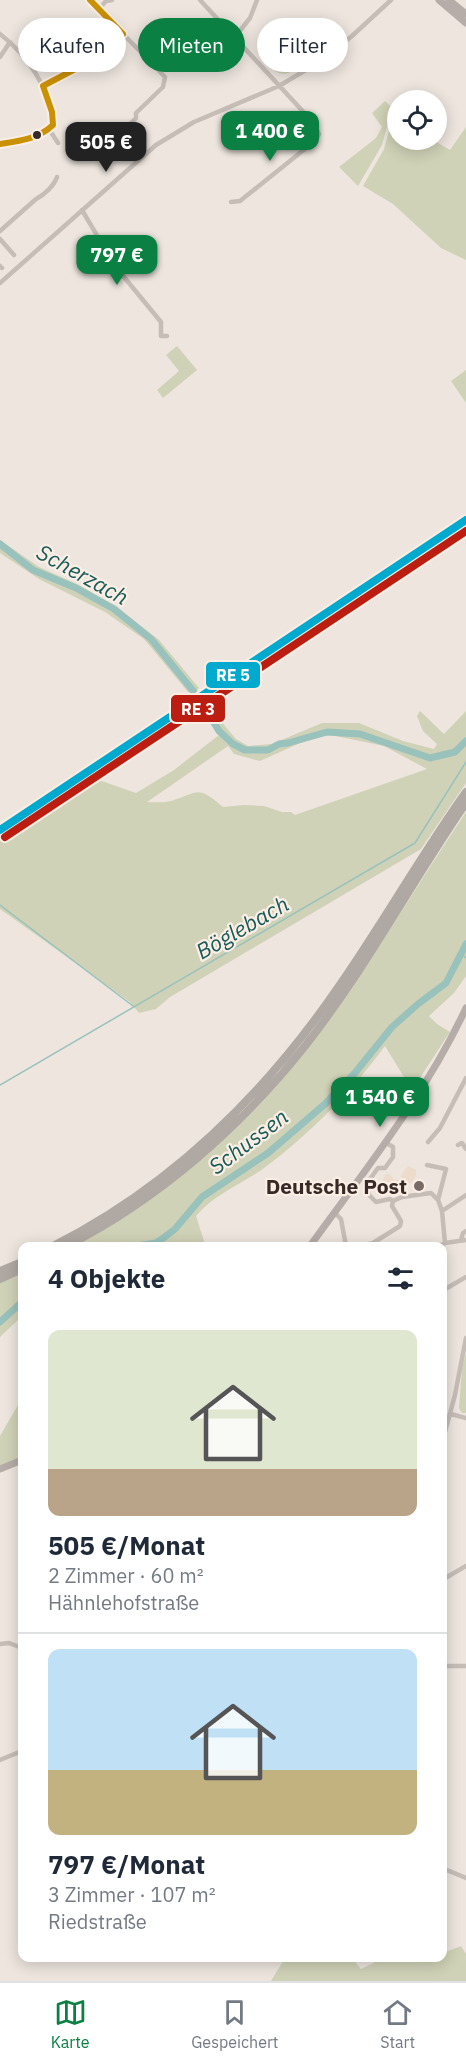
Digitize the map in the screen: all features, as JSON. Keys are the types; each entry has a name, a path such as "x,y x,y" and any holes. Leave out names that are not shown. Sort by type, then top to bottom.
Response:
{"highway":[{"path":"60,1242 116,1209 173,1168 218,1131 272,1075 300,1041 340,985 466,792"},
{"path":"74,1242 111,1221 178,1173 223,1135 277,1079 330,1012 466,803"},
{"path":"0,1271 18,1264"},
{"path":"0,1279 18,1271"}],"main road":[{"path":"439,0 466,23"},
{"path":"449,0 466,14"},
{"path":"313,1242 385,1142 426,1080 464,1019 466,1008"},
{"path":"0,1469 18,1462"}],"street":[{"path":"90,0 108,18"},
{"path":"99,9 112,0"},
{"path":"200,0 217,18"},
{"path":"245,25 257,0"},
{"path":"0,283 136,161 170,135 279,86 337,49 391,0"},
{"path":"0,34 27,61 43,86 53,116 53,125 34,138 0,144"},
{"path":"88,157 106,142 112,142 136,118 136,113 165,84 164,74 126,36"},
{"path":"0,57 10,42"},
{"path":"231,202 240,201 316,140 319,134 310,118 245,49"},
{"path":"43,86 70,72"},
{"path":"49,129 58,143"},
{"path":"0,231 55,183 57,177"},
{"path":"82,210 115,266 161,322 161,336 167,336"},
{"path":"0,239 14,255"},
{"path":"428,1142 440,1128 466,1078"},
{"path":"385,1142 393,1148 393,1157 384,1168 378,1168 365,1186 370,1196 376,1202 390,1199 393,1201 402,1197 431,1192 438,1200 442,1211 445,1242"},
{"path":"458,1145 462,1143 466,1149"},
{"path":"427,1165 446,1169 438,1200"},
{"path":"442,1211 466,1195"},
{"path":"375,1242 400,1226 401,1221 392,1206 393,1201"},
{"path":"334,1213 341,1219 345,1242"},
{"path":"447,1243 464,1240 463,1233 466,1231"},
{"path":"447,1288 466,1276"},
{"path":"447,1427 466,1338"},
{"path":"451,1414 466,1418"},
{"path":"447,1577 466,1566"},
{"path":"0,1644 9,1643 18,1646"},
{"path":"447,1666 466,1666"},
{"path":"0,1760 18,1753"},
{"path":"447,1870 466,1878"}],"green space":[{"path":"385,101 387,103 387,126 382,145 358,186 339,167 376,138 382,127 372,113"},
{"path":"466,127 466,260 441,248 393,204 363,186 384,149 387,138 387,150 450,150"},
{"path":"177,346 197,370 163,398 157,390 179,371 166,355"},
{"path":"466,370 466,403 451,381"},
{"path":"0,540 39,567 79,585 117,607 159,640 199,688 194,692 188,692 144,639 105,612 39,579 0,553"},
{"path":"204,701 236,739 248,746 272,744 322,723 359,723 403,741 434,749 437,744 423,731 417,716 420,711 444,734 466,711 466,783 421,849 170,997 156,1009 139,1013 130,1002 0,909 0,837 96,779 136,793 174,770 219,735 198,703","holes":["326,734 384,746 427,769 295,815 264,806 223,807 207,795 197,792 168,802 147,802 228,746 234,754 260,761 309,739"]},
{"path":"466,812 466,976 454,993 429,1016 450,1032 412,1090 385,1046 344,1096 314,1127 264,1168 203,1208 196,1216 204,1242 83,1242 160,1192 235,1129 281,1081 355,983"},
{"path":"18,1276 18,1320 0,1337 0,1283"},
{"path":"466,1353 466,1413 462,1413 459,1408 462,1368"},
{"path":"18,1405 18,1462 0,1469 0,1436"},
{"path":"461,1946 466,1954 466,1981 271,1981 283,1962 355,1962 361,1969 375,1962 447,1962 447,1951"}],"shaded area":[{"path":"408,1166 416,1170 416,1176 411,1183 396,1183 390,1187 382,1181 386,1174 390,1174 394,1180 401,1179"}],"waterway":[{"name":"Scherzach","path":"0,544 33,570 76,588 114,609 151,639 194,692"},
{"name":"Scherzach","path":"200,700 219,731 233,744 245,750 268,750 279,744 327,732 360,734 430,758 455,752 466,741"},
{"name":"Böglebach","path":"0,1085 415,843 466,762"},
{"path":"0,905 133,1006"},
{"name":"Schussen","path":"158,1242 175,1229 202,1197 268,1153 325,1104 354,1074 392,1027 446,983 466,944"},
{"name":"Schussen","path":"462,954 466,958"},
{"name":"Schussen","path":"0,1322 18,1306"}],"transit line":[{"path":"0,144 35,136 53,125 52,112 43,86 79,67 123,34 90,0"},
{"path":"0,830 466,520"},
{"path":"5,837 466,531"}],"place":[{"name":"Deutsche Post","path":"419,1186"}]}
